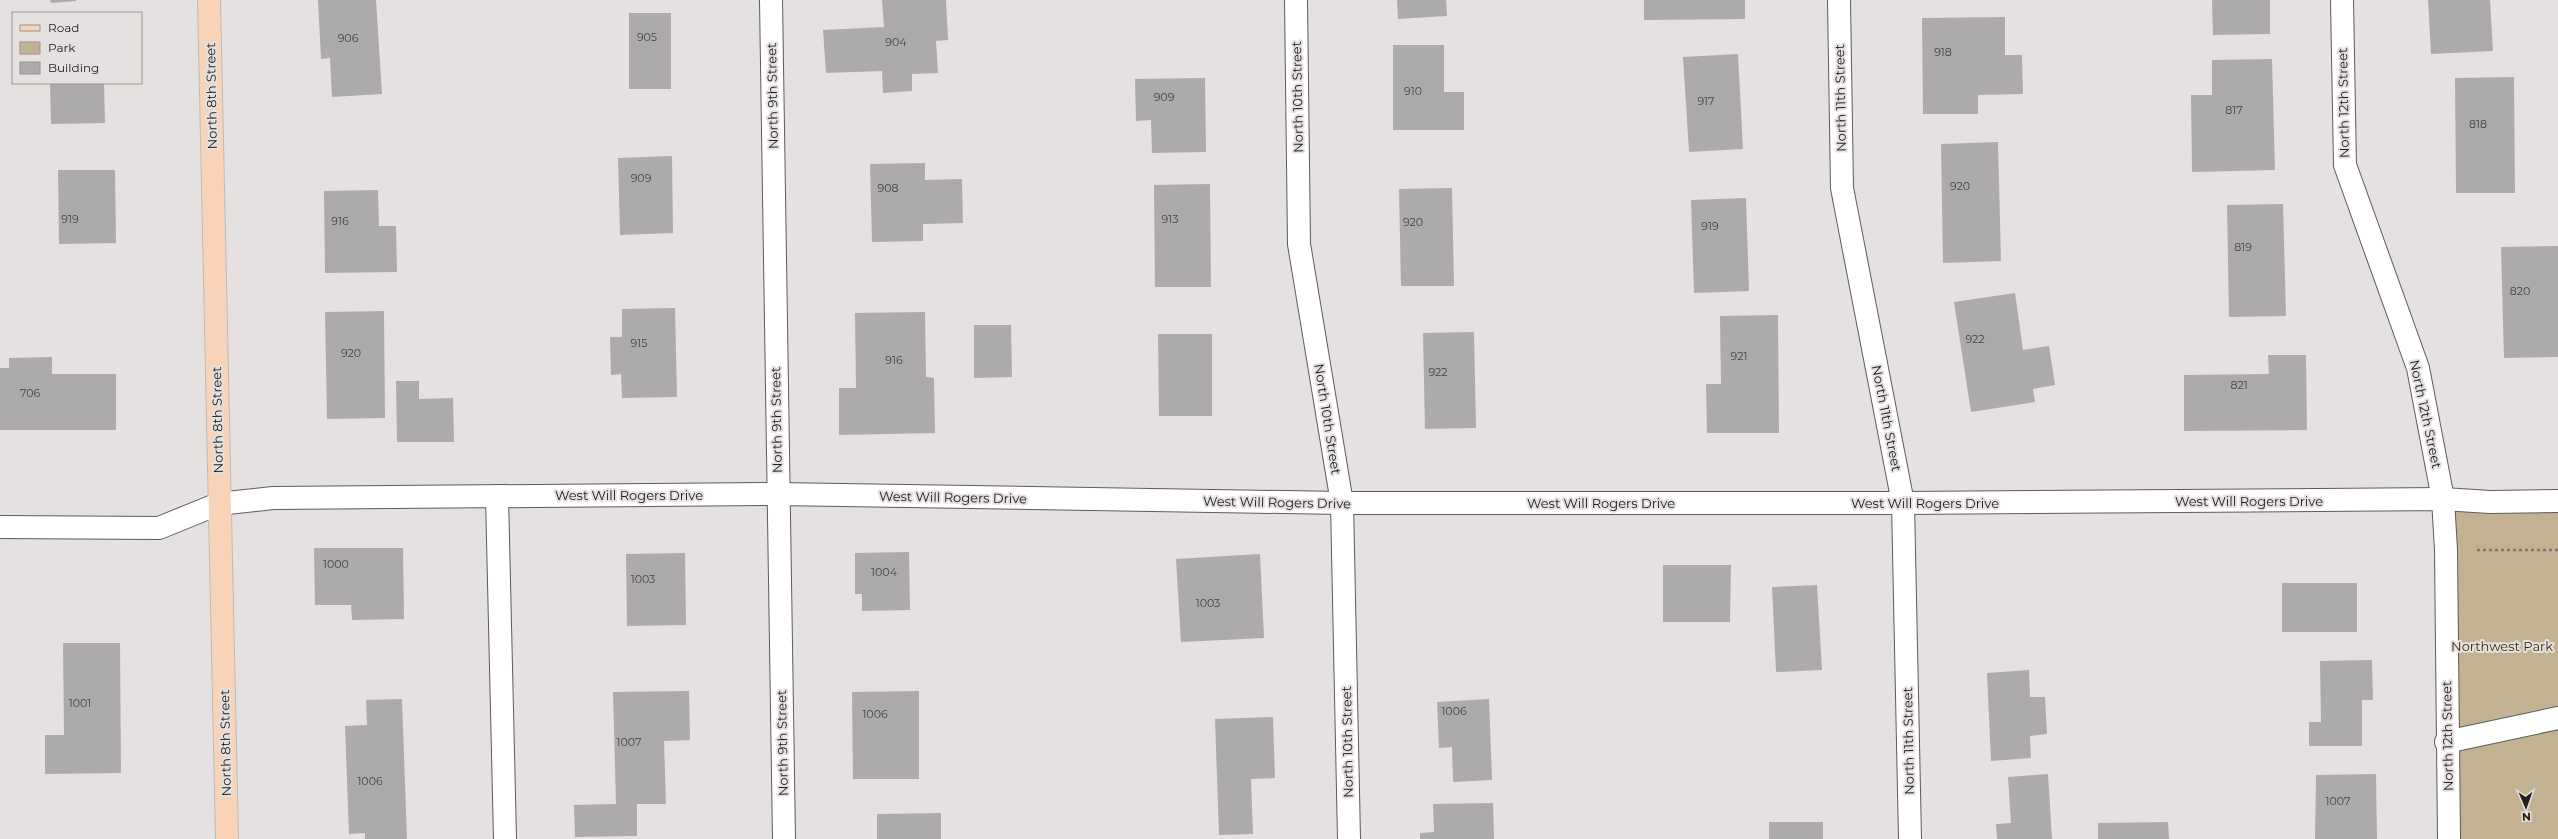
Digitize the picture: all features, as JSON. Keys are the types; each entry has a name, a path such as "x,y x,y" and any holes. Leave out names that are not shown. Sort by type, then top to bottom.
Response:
{"main road":[{"name":"North 8th Street","path":"209,0 218,504 227,839"}],"street":[{"name":"North 9th Street","path":"771,0 777,494 784,839"},
{"name":"North 10th Street","path":"1296,0 1300,244 1342,503 1349,839"},
{"name":"North 11th Street","path":"1839,0 1842,188 1903,503 1910,839"},
{"name":"North 12th Street","path":"2342,0 2345,165 2418,368 2443,499 2446,550 2446,742 2449,839"},
{"name":"West Will Rogers Drive","path":"0,527 159,528 218,504 274,498 777,494 1342,503 1903,503 2443,499 2490,502 2558,501"},
{"path":"497,496 505,839"},
{"path":"2446,742 2558,718"}],"path":[{"path":"2446,550 2558,550"}],"green space":[{"name":"Northwest Park","path":"2558,498 2558,839 2449,839 2443,499"}],"building":[{"path":"50,0 76,0 76,1 51,3"},
{"path":"318,0 376,0 382,94 332,97 330,58 321,59"},
{"path":"882,0 946,0 948,40 936,41 938,73 912,74 912,91 883,93 882,71 826,73 823,30 884,27"},
{"path":"1397,0 1446,0 1447,16 1398,19"},
{"path":"1644,0 1745,0 1745,19 1644,20"},
{"path":"2212,0 2270,0 2270,34 2213,35"},
{"path":"2428,0 2490,0 2493,51 2431,54"},
{"path":"629,13 671,13 671,89 629,89"},
{"path":"2005,17 2005,55 2022,55 2023,94 1978,95 1978,114 1923,114 1922,18"},
{"path":"1393,45 1444,45 1444,92 1464,92 1464,130 1393,130"},
{"path":"1738,54 1743,149 1689,152 1683,57"},
{"path":"2272,59 2275,170 2192,172 2191,95 2212,95 2212,60"},
{"path":"2514,77 2515,193 2456,193 2455,78"},
{"path":"1205,78 1206,152 1152,153 1151,120 1136,121 1135,79"},
{"path":"50,84 104,84 105,123 51,124"},
{"path":"1998,142 2001,261 1943,263 1941,144"},
{"path":"672,156 673,233 620,235 618,158"},
{"path":"925,163 925,180 962,179 963,223 923,224 923,241 872,242 870,164"},
{"path":"58,170 115,170 116,243 59,244"},
{"path":"1210,184 1211,287 1155,287 1154,185"},
{"path":"1452,188 1454,286 1401,286 1399,189"},
{"path":"378,190 379,226 396,226 397,272 325,273 324,191"},
{"path":"1746,198 1749,291 1694,293 1691,200"},
{"path":"2283,204 2286,316 2229,317 2227,205"},
{"path":"2558,246 2558,357 2504,358 2501,247"},
{"path":"2015,293 2023,350 2049,346 2055,385 2033,389 2035,402 1971,412 1954,302"},
{"path":"675,308 677,397 622,398 621,374 611,375 610,337 622,337 622,309"},
{"path":"384,311 385,418 327,419 325,312"},
{"path":"925,312 926,377 934,378 935,433 839,435 839,388 856,388 855,313"},
{"path":"1778,315 1779,433 1707,433 1706,384 1721,384 1720,316"},
{"path":"974,325 1011,325 1012,377 974,378"},
{"path":"1474,332 1476,428 1425,429 1423,333"},
{"path":"1158,334 1212,334 1212,416 1159,416"},
{"path":"2268,355 2306,355 2307,430 2184,431 2184,375 2269,374"},
{"path":"52,357 52,374 116,374 116,430 0,430 0,368 9,368 9,358"},
{"path":"396,381 419,381 419,399 453,398 454,442 397,442"},
{"path":"314,548 403,548 404,619 352,620 351,605 315,605"},
{"path":"909,552 910,610 862,611 862,594 855,594 855,553"},
{"path":"685,553 686,625 627,626 626,554"},
{"path":"1260,554 1264,638 1181,642 1176,559"},
{"path":"1663,565 1731,565 1730,622 1663,622"},
{"path":"2282,583 2357,583 2357,632 2282,632"},
{"path":"1817,585 1822,670 1776,672 1772,587"},
{"path":"63,643 120,643 121,773 45,774 45,735 64,735"},
{"path":"2372,660 2373,700 2362,700 2362,746 2309,746 2309,722 2321,722 2320,661"},
{"path":"2029,670 2030,697 2045,697 2047,734 2030,736 2031,758 1991,761 1987,673"},
{"path":"689,691 690,740 664,741 666,804 637,804 637,836 575,837 574,805 616,804 613,692"},
{"path":"919,691 919,779 853,779 852,692"},
{"path":"402,699 407,839 365,839 365,833 349,834 345,726 367,725 366,700"},
{"path":"1489,699 1492,780 1453,782 1452,747 1439,748 1437,702"},
{"path":"1273,717 1275,778 1251,779 1253,834 1219,835 1215,719"},
{"path":"2048,774 2052,839 1997,839 1996,824 2011,823 2008,777"},
{"path":"2376,774 2377,839 2315,839 2316,775"},
{"path":"1493,803 1494,839 1420,839 1420,833 1434,832 1433,804"},
{"path":"941,813 941,839 877,839 877,814"},
{"path":"1769,822 1823,822 1823,839 1769,839"},
{"path":"2168,822 2169,839 2098,839 2098,823"}]}
